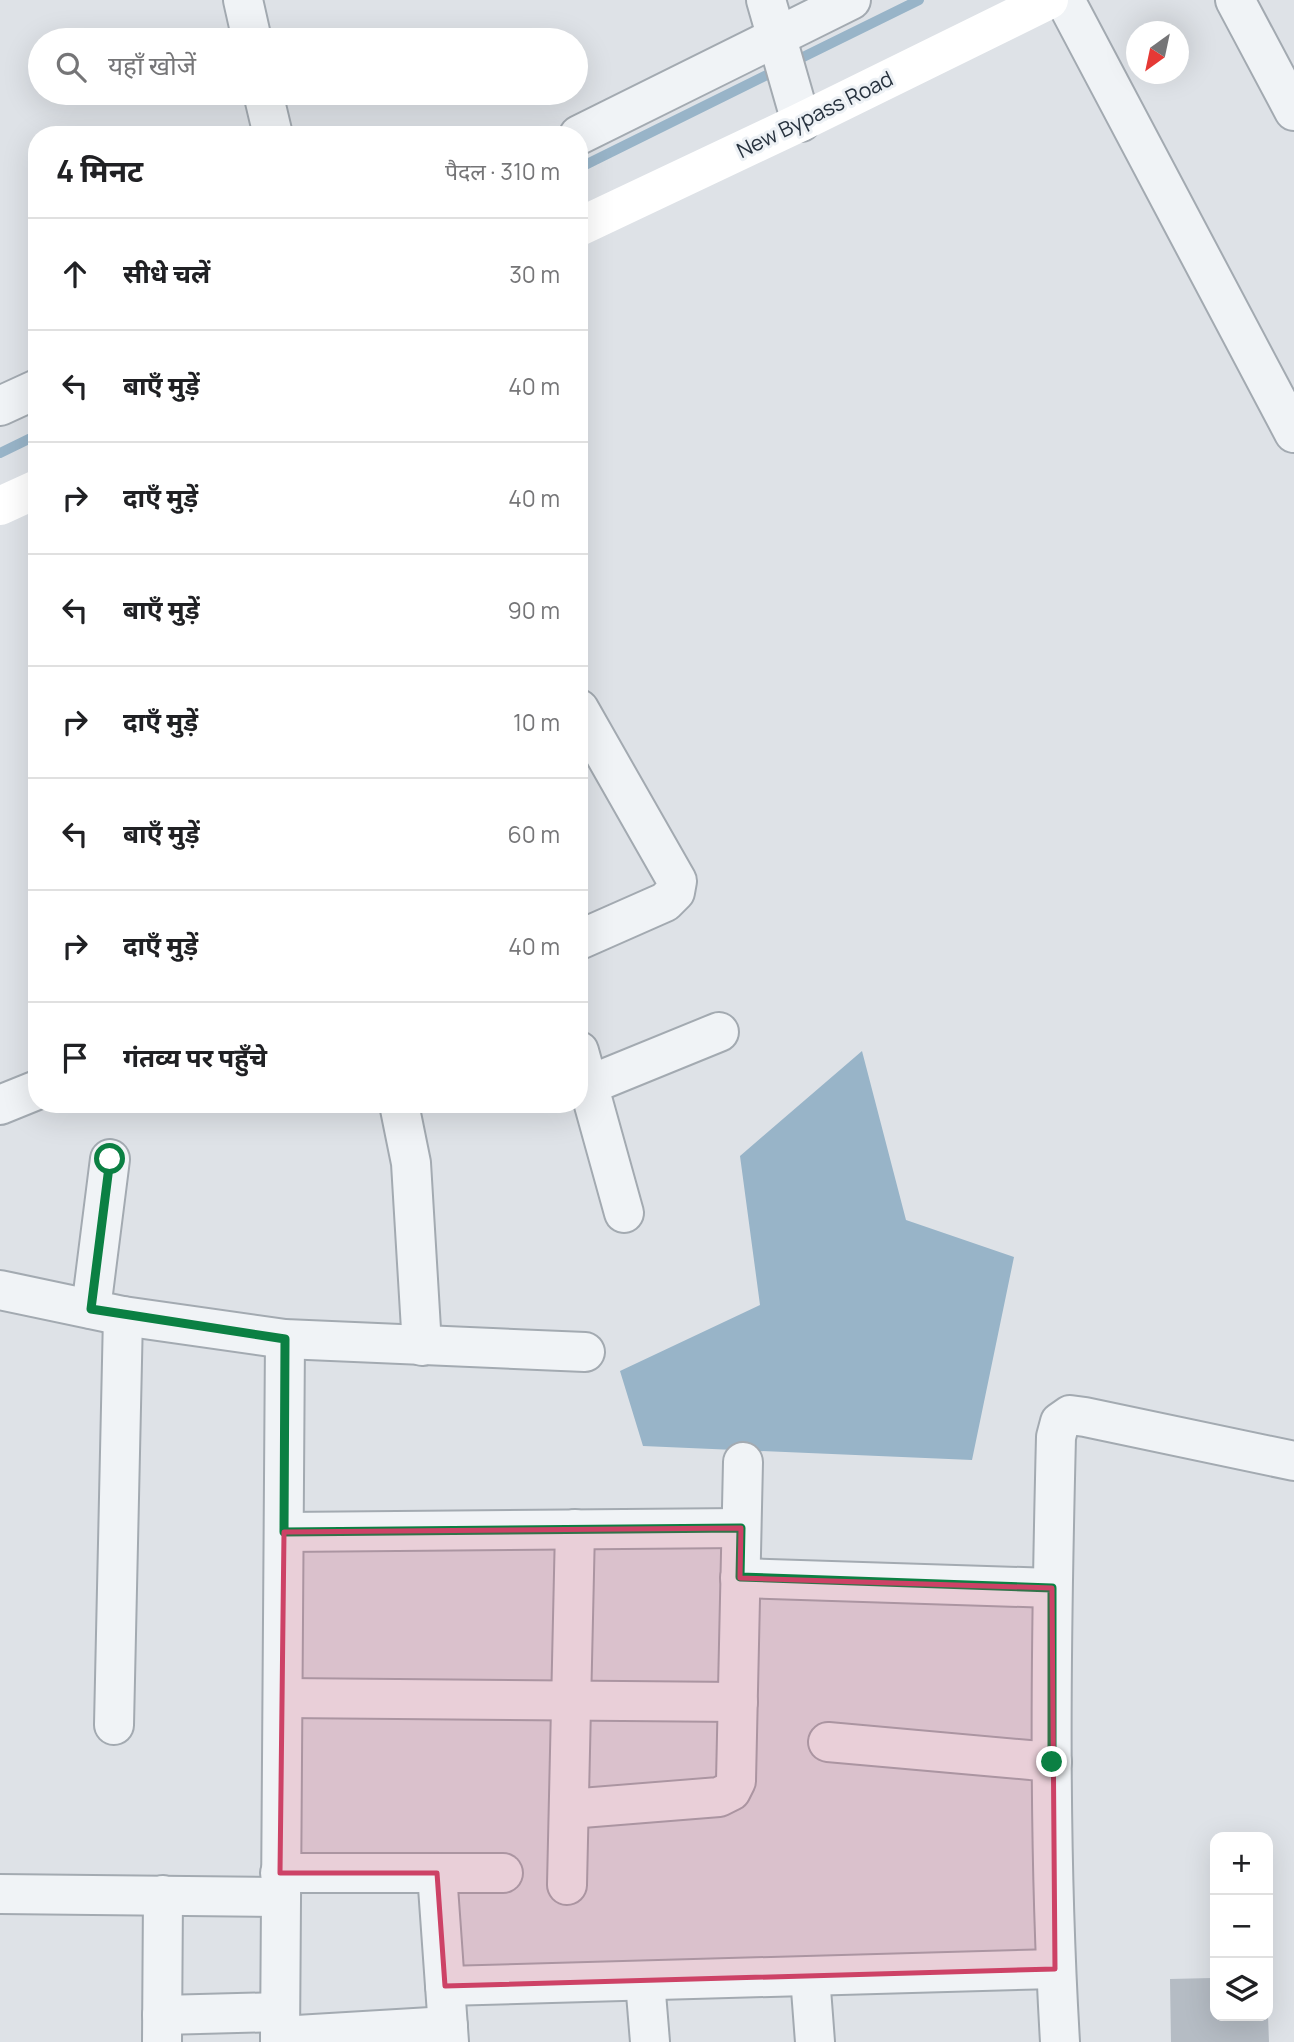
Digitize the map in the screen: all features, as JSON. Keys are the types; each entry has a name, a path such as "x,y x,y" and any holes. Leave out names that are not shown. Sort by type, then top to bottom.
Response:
{"main road":[{"name":"New Bypass Road","path":"588,223 801,122 1000,11 1049,0"},
{"path":"0,506 28,493"}],"street":[{"path":"243,0 249,28"},
{"path":"766,0 801,122"},
{"path":"588,132 783,58 851,0"},
{"path":"1065,0 1294,433"},
{"path":"1235,0 1294,111"},
{"path":"267,105 271,126"},
{"path":"0,406 28,393"},
{"path":"588,725 677,881 675,892 665,902 588,936"},
{"path":"588,1067 719,1032"},
{"path":"588,1082 624,1213"},
{"path":"0,1105 28,1094"},
{"path":"401,1113 411,1163 422,1346"},
{"path":"110,1159 107,1313 114,1725"},
{"path":"0,1290 107,1313 285,1339 585,1352"},
{"path":"280,2030 285,1339"},
{"path":"1060,2042 1055,1969 1052,1588 1056,1437 1060,1422 1070,1415 1294,1461"},
{"path":"569,1809 719,1797 731,1791 738,1769 743,1461"},
{"path":"284,1532 741,1528"},
{"path":"567,1885 575,1530"},
{"path":"740,1577 1052,1588"},
{"path":"284,1698 738,1702"},
{"path":"828,1742 1052,1762"},
{"path":"163,1895 162,2029 448,2034 436,1872"},
{"path":"0,1894 163,1895 436,1872 503,1873"},
{"path":"445,1986 1055,1969"},
{"path":"810,1976 815,2042"},
{"path":"645,1981 650,2042"}],"highlighted area":[{"path":"741,1528 740,1578 1052,1588 1055,1969 445,1986 437,1873 280,1873 284,1532"}],"water":[{"path":"862,1051 906,1220 1014,1257 972,1460 643,1446 620,1371 760,1305 740,1156"}],"building":[{"path":"1210,1978 1210,2021 1268,2021 1269,2042 1171,2042 1170,1979"}],"waterway":[{"path":"793,62 919,0"},
{"path":"588,164 777,70"},
{"path":"0,453 28,439"}],"route":[{"path":"110,1159 91,1309 199,1328 285,1339 284,1532 741,1528 740,1577 1052,1588 1052,1762"}]}
